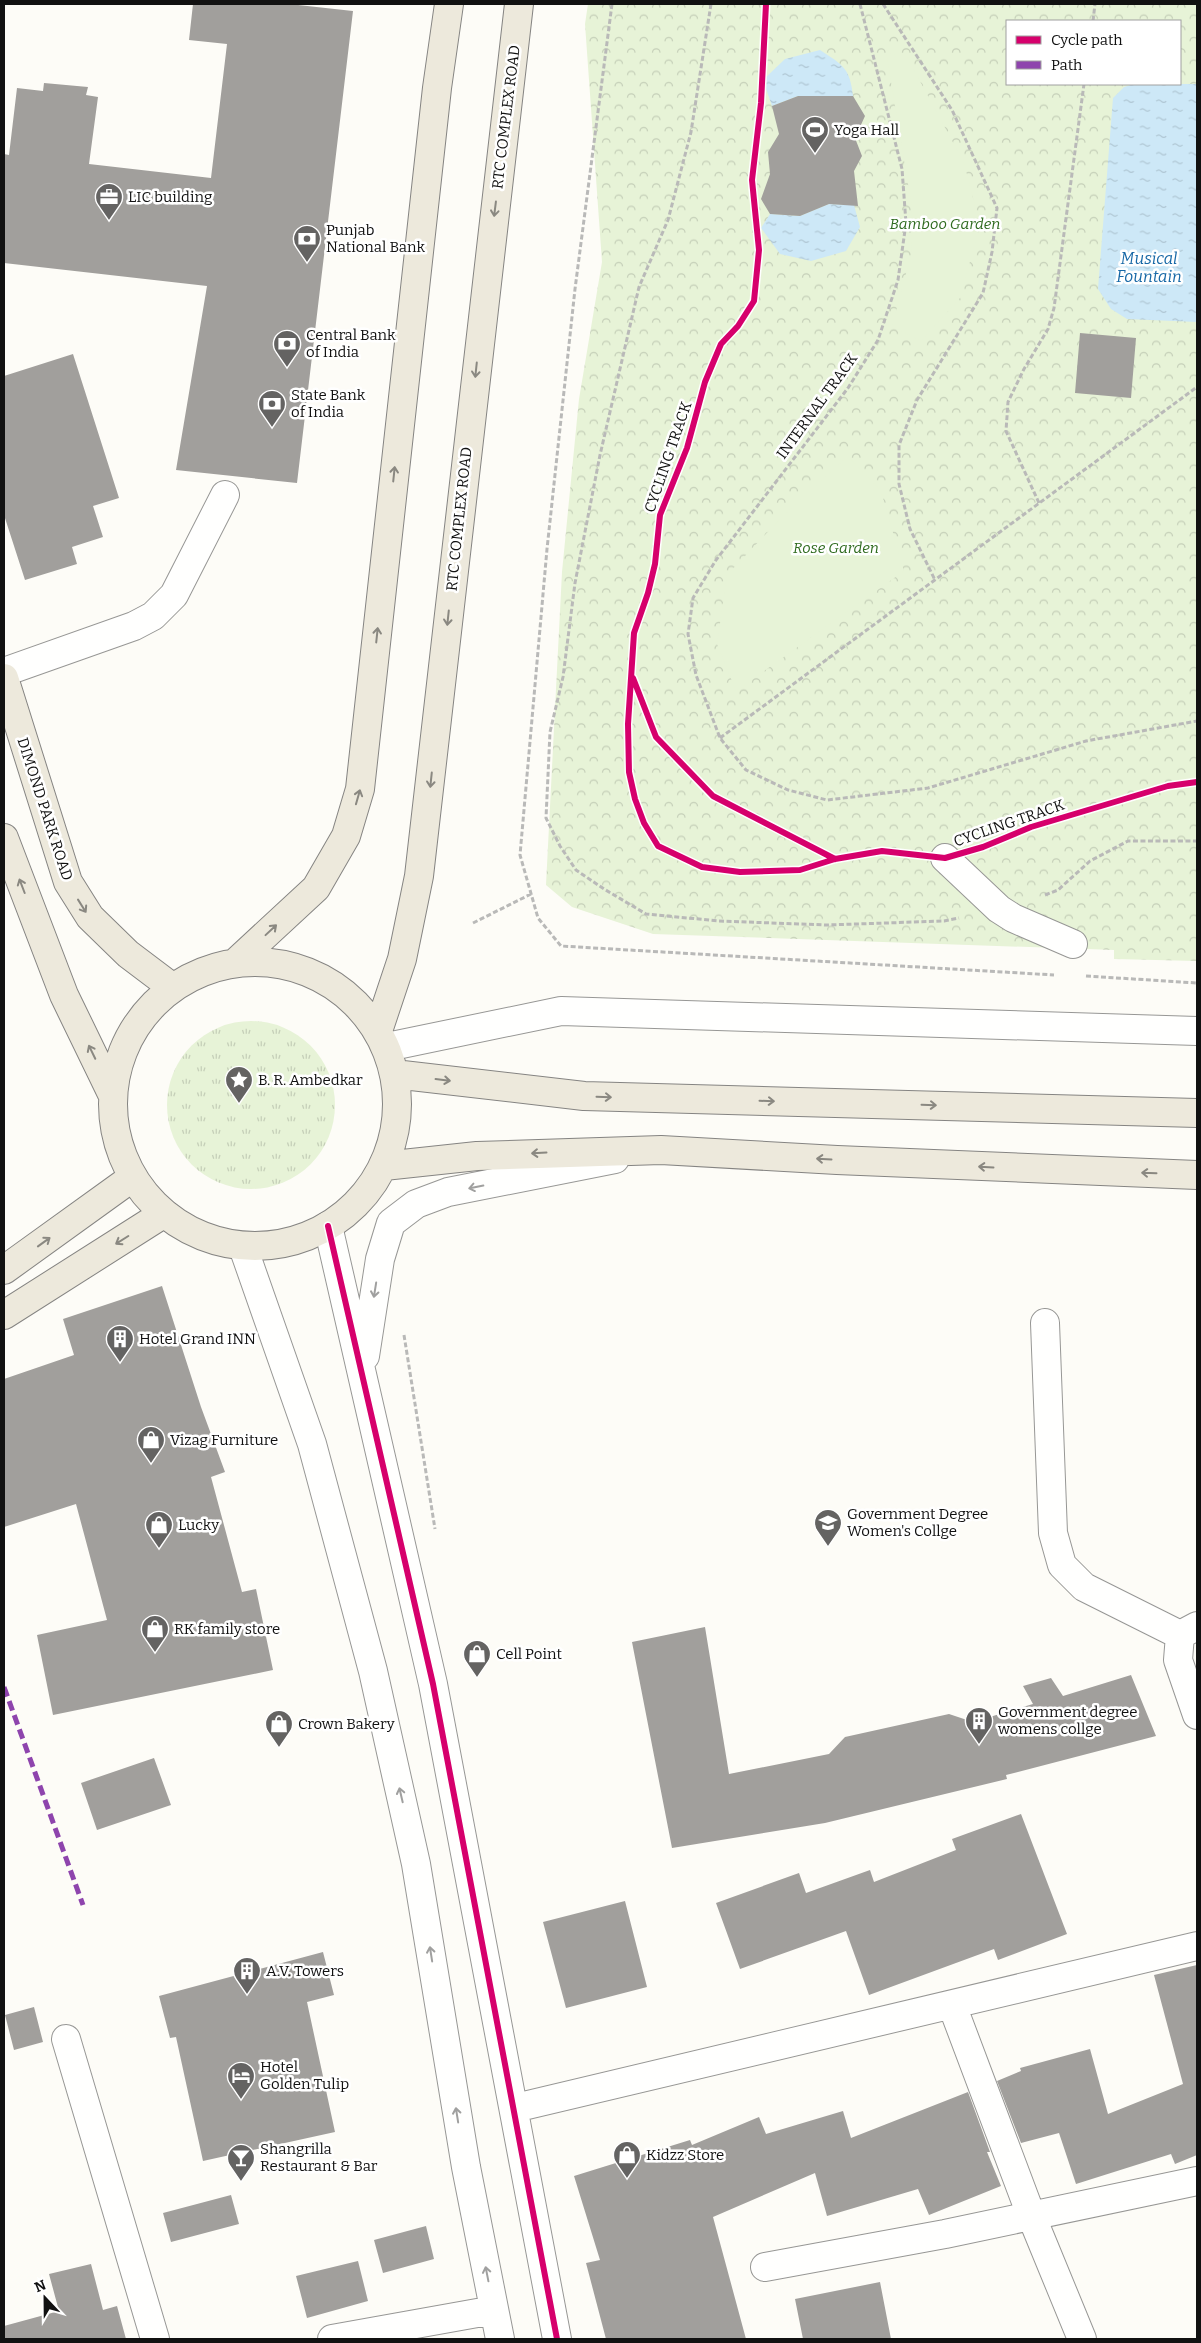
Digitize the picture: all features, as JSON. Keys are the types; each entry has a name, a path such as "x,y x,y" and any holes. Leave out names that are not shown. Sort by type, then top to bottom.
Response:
{"main road":[{"path":"235,963 316,888 346,836 360,789 429,158 449,4"},
{"name":"RTC COMPLEX ROAD","path":"383,1039 419,876 519,4"},
{"name":"DIMOND PARK ROAD","path":"4,678 68,882 90,917 128,954 173,988"},
{"path":"4,838 64,995 113,1096"},
{"path":"235,963 277,963 318,975 351,1000 383,1039 398,1087 396,1127 384,1166 361,1200 328,1226 290,1242 243,1247 202,1236 163,1214 133,1177 123,1158 117,1138 113,1096 122,1054 142,1017 173,988 203,972 235,963"},
{"path":"394,1074 584,1096 1197,1113"},
{"path":"384,1166 487,1156 661,1150 1197,1175"},
{"path":"4,1270 133,1177"},
{"path":"4,1315 163,1214"}],"street":[{"path":"4,672 134,626 153,616 174,595 225,495"},
{"path":"945,858 999,909 1013,918 1073,944"},
{"path":"383,1039 561,1011 1197,1031"},
{"path":"362,1371 380,1260 391,1223 416,1204 448,1192 661,1150"},
{"path":"328,1226 433,1684 515,2108 557,2339"},
{"path":"243,1247 312,1444 373,1672 416,1864 466,2167 500,2339"},
{"path":"1045,1323 1053,1533 1062,1565 1084,1587 1189,1631 1178,1660 1197,1715"},
{"path":"515,2108 1197,1946"},
{"path":"952,2005 1031,2215 1082,2339"},
{"path":"66,2039 155,2339"},
{"path":"765,2267 945,2234 1197,2181"},
{"path":"332,2339 494,2310"}],"path":[{"path":"612,4 575,289 546,559 522,825 520,855 538,918 561,946 1060,975"},
{"path":"711,4 691,132 668,220 639,287 600,455 575,583 563,677 550,732 546,818 560,846 576,870 646,914 719,922 827,925 944,921 1019,905 1058,890 1090,861 1128,841 1197,841"},
{"path":"883,4 952,110 997,208 992,252 983,293 917,400 899,445 899,484 910,529 935,580"},
{"path":"1093,20 1095,4"},
{"path":"1039,503 1006,431 1008,402 1024,369 1048,329 1054,308 1084,85"},
{"path":"720,738 1197,387"},
{"path":"474,923 532,894"},
{"path":"1080,976 1197,982"}],"green space":[{"path":"588,4 1197,4 1197,961 1114,959 1114,950 653,934 572,907 546,885 562,572 579,399 602,262 585,24"},
{"name":"Bamboo Garden","path":"886,52 907,57 964,163 980,225 960,298 921,341 892,326 911,255 912,208"},
{"name":"Rose Garden","path":"848,456 881,491 904,571 736,691 717,644 727,575 782,517"},
{"path":"259,1021 283,1027 311,1045 329,1073 334,1089 334,1121 329,1137 311,1165 298,1175 275,1186 243,1189 219,1183 191,1165 181,1152 170,1129 167,1097 173,1073 191,1045 204,1035 227,1024"}],"water":[{"path":"820,50 844,68 850,79 853,96 798,96 772,106 763,80 785,59"},
{"name":"Musical Fountain","path":"1197,84 1197,322 1127,319 1111,309 1098,289 1113,98 1124,87 1131,85"},
{"path":"829,204 854,205 860,227 846,251 811,261 780,254 761,228 770,214 800,216"}],"building":[{"path":"193,4 289,4 353,11 297,483 176,470 207,286 4,263 4,154 9,155 17,88 43,91 44,83 88,87 86,95 98,97 89,164 211,178 227,44 189,40"},
{"name":"Yoga Hall","path":"798,96 853,96 865,116 855,138 862,156 854,171 858,206 829,204 800,216 770,214 761,199 770,174 768,152 779,134 772,106"},
{"path":"1080,333 1136,338 1131,398 1075,393"},
{"path":"73,354 119,498 93,506 103,537 72,547 77,564 25,580 4,515 4,376"},
{"path":"162,1286 201,1407 225,1472 211,1477 242,1592 256,1589 273,1670 53,1715 37,1635 107,1620 76,1504 4,1527 4,1379 74,1355 63,1319"},
{"name":"Government degree womens collge","path":"705,1627 729,1774 829,1754 845,1737 949,1714 973,1722 1033,1704 1023,1686 1051,1678 1063,1696 1131,1675 1156,1736 1006,1775 1007,1779 825,1823 672,1848 632,1642"},
{"path":"154,1758 171,1805 97,1830 81,1783"},
{"path":"1021,1814 1067,1934 998,1960 994,1949 869,1995 846,1931 740,1969 716,1903 799,1873 806,1893 870,1870 874,1882 956,1850 952,1839"},
{"path":"625,1901 647,1987 566,2008 543,1922"},
{"path":"323,1952 334,1995 307,2002 335,2132 203,2161 176,2037 170,2038 159,1996"},
{"path":"1197,1965 1197,2155 1175,2164 1171,2154 1076,2184 1059,2133 1021,2143 997,2081 1021,2071 1020,2068 1090,2049 1108,2114 1183,2084 1154,1975"},
{"path":"34,2007 43,2042 14,2050 5,2015"},
{"path":"968,2092 990,2152 987,2152 1001,2186 929,2215 918,2189 827,2216 815,2173 713,2217 746,2339 606,2339 586,2263 600,2260 574,2176 690,2140 692,2145 759,2117 766,2134 843,2111 851,2138"},
{"path":"231,2195 239,2224 171,2242 163,2213"},
{"path":"426,2226 434,2259 383,2273 374,2240"},
{"path":"358,2261 368,2301 307,2318 296,2276"},
{"path":"91,2264 103,2310 117,2306 126,2339 4,2339 4,2326 59,2311 49,2274"},
{"path":"880,2282 891,2339 803,2339 795,2299"}],"marked path":[{"path":"4,1687 83,1905"}],"cycle path":[{"name":"CYCLING TRACK","path":"766,4 761,103 752,180 759,250 754,301 738,326 721,344 705,382 687,448 660,515 655,564 648,593 634,633 628,724 629,772 635,799 644,823 658,846 702,867 740,872 800,870 835,859 882,851 945,858 983,847 1031,827 1168,786 1197,782"},
{"path":"633,678 656,737 713,796 835,859"},
{"path":"328,1226 433,1684 557,2339"}],"place":[{"name":"Yoga Hall","path":"815,154"},
{"name":"LIC building","path":"109,221"},
{"name":"Punjab National Bank","path":"307,263"},
{"name":"Central Bank of India","path":"287,368"},
{"name":"State Bank of India","path":"272,428"},
{"name":"B. R. Ambedkar","path":"239,1104"},
{"name":"Hotel Grand INN","path":"120,1363"},
{"name":"Vizag Furniture","path":"151,1464"},
{"name":"Government Degree Women's Collge","path":"828,1547"},
{"name":"Lucky","path":"159,1549"},
{"name":"RK family store","path":"155,1653"},
{"name":"Cell Point","path":"477,1678"},
{"name":"Government degree womens collge","path":"979,1745"},
{"name":"Crown Bakery","path":"279,1748"},
{"name":"A.V. Towers","path":"247,1995"},
{"name":"Hotel Golden Tulip","path":"241,2100"},
{"name":"Kidzz Store","path":"627,2179"},
{"name":"Shangrilla Restaurant & Bar","path":"241,2182"}]}
